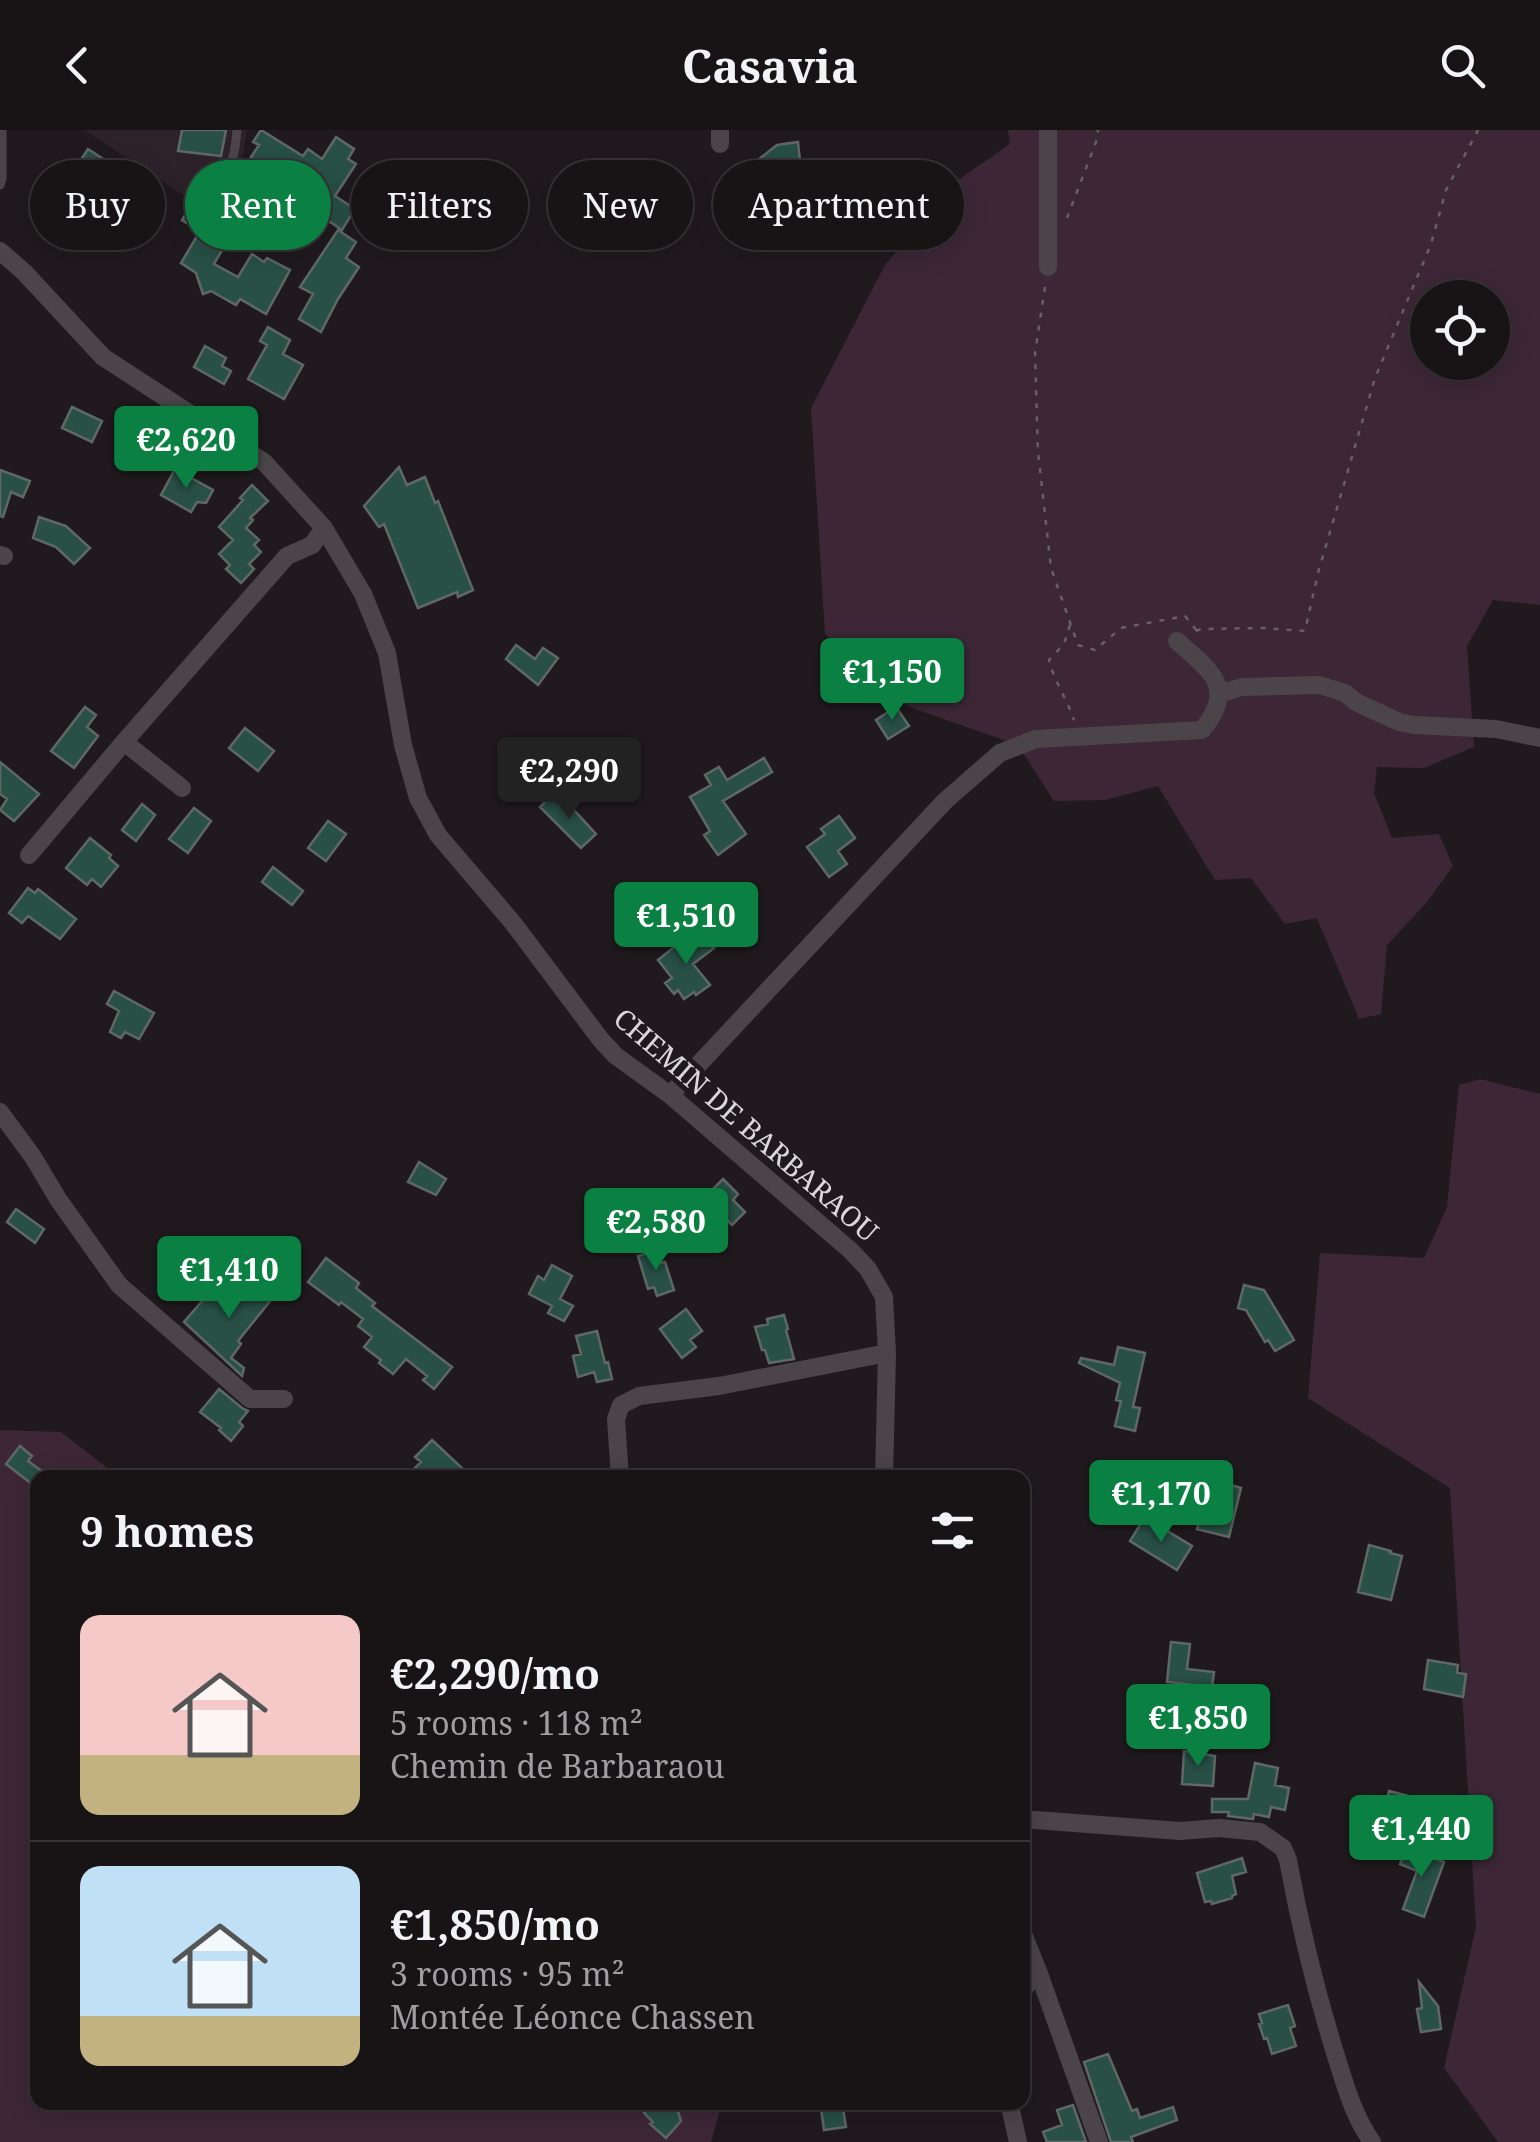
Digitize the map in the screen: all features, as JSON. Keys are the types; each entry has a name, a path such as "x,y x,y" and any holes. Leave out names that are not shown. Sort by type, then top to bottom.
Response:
{"street":[{"path":"1048,130 1048,267"},
{"name":"CHEMIN DE BARBARAOU","path":"2,255 36,284 103,357 264,462 324,528 363,594 387,653 403,745 418,798 438,835 513,923 616,1056 670,1095 868,1269 884,1297 884,1470"},
{"path":"30,855 287,556 312,545 324,528"},
{"path":"670,1095 945,801 1000,753 1036,739 1202,730 1216,714 1219,694 1214,675 1177,641"},
{"path":"1219,694 1242,687 1319,685 1344,693 1399,722 1496,729 1540,738"},
{"path":"124,742 182,788"},
{"path":"0,1112 119,1285 250,1399 284,1399"},
{"path":"619,1470 616,1419 621,1406 639,1396 719,1386 887,1353"},
{"path":"1030,1820 1180,1831 1219,1828 1260,1832 1283,1848 1326,2026 1345,2085 1372,2142"},
{"path":"1030,1950 1099,2142"},
{"path":"1030,1981 1038,1971"},
{"path":"1011,2110 1018,2142"}],"lane":[{"path":"0,185 2,130"},
{"path":"233,160 238,130"}],"path":[{"path":"1062,231 1098,130"},
{"path":"1177,641 1200,629 1305,632 1318,573 1375,378 1431,244 1446,190 1478,130"},
{"path":"1048,267 1034,353 1038,452 1052,568 1078,645 1095,650 1121,628 1186,616 1197,631"},
{"path":"1070,624 1064,644 1049,660 1080,736"}],"shaded area":[{"path":"84,130 247,130 242,160 185,160 185,196 165,183 165,160 130,160"},
{"path":"1008,130 1540,130 1540,605 1493,600 1467,646 1474,747 1424,768 1377,767 1374,793 1392,838 1439,834 1453,866 1427,902 1387,945 1381,1014 1359,1019 1317,918 1285,924 1251,878 1215,880 1158,786 1105,800 1054,801 1018,745 907,706 825,634 811,408 885,265 897,250 964,250 964,176 1010,144"},
{"path":"1480,1079 1540,1094 1540,2142 1498,2142 1444,2068 1476,1927 1450,1488 1308,1398 1320,1253 1424,1258 1447,1207 1459,1085"},
{"path":"0,1430 61,1432 110,1470 30,1470 30,2110 720,2110 711,2142 0,2142"}],"building":[{"path":"182,130 226,130 221,156 178,151"},
{"path":"261,130 303,156 308,149 322,159 336,137 354,149 348,159 351,172 335,196 351,206 351,215 342,230 331,223 331,160 256,160 251,157 259,145 253,142"},
{"path":"798,142 800,160 758,160 777,145"},
{"path":"88,149 105,160 81,160"},
{"path":"338,230 351,239 346,258 359,267 321,332 299,319 313,294 300,287 325,250 331,250 331,240"},
{"path":"189,250 222,250 214,264 238,277 252,254 290,270 266,314 240,299 236,305 211,291 203,294 196,273 181,263"},
{"path":"268,327 290,340 283,354 303,365 284,399 248,379 267,345 260,341"},
{"path":"205,346 226,358 222,366 231,371 224,384 194,367"},
{"path":"72,407 102,421 92,442 62,428"},
{"path":"399,467 407,485 425,477 473,590 458,597 457,592 418,608 384,524 379,527 364,506"},
{"path":"175,469 213,490 206,503 197,502 191,512 161,495"},
{"path":"0,470 30,481 23,497 11,492 3,517 0,516"},
{"path":"252,485 268,501 250,518 253,520 246,528 259,540 254,545 261,552 249,564 254,569 241,583 226,569 230,565 219,554 233,540 219,527"},
{"path":"39,517 66,526 90,548 74,564 56,547 33,538"},
{"path":"516,645 535,659 543,648 558,658 538,685 506,659"},
{"path":"85,707 96,715 87,727 98,736 74,768 51,751"},
{"path":"896,707 909,726 888,739 876,720"},
{"path":"245,728 274,751 258,771 229,748"},
{"path":"764,758 772,772 723,801 746,834 718,855 704,835 710,831 690,797 711,785 705,775 719,767 727,780"},
{"path":"0,762 39,794 14,821 0,810 7,799 0,794"},
{"path":"557,797 596,834 581,848 540,807 549,798 553,801"},
{"path":"142,804 155,815 136,841 122,830"},
{"path":"194,808 211,821 188,853 169,839"},
{"path":"839,816 855,838 838,851 847,864 829,877 807,847 825,834 821,829"},
{"path":"328,821 346,834 326,861 308,848"},
{"path":"90,838 118,866 101,887 92,879 87,885 66,868"},
{"path":"273,867 303,891 292,905 262,882"},
{"path":"28,888 35,893 38,889 76,919 60,939 28,916 22,923 9,913"},
{"path":"703,934 714,948 693,964 710,985 684,999 678,990 674,994 665,983 672,978 658,960 678,944 683,950"},
{"path":"114,991 154,1013 139,1039 125,1032 121,1038 110,1032 119,1011 107,1004"},
{"path":"419,1162 446,1179 436,1195 408,1182"},
{"path":"723,1179 738,1194 733,1200 745,1212 732,1225 704,1198"},
{"path":"16,1209 44,1229 35,1243 7,1222"},
{"path":"657,1250 674,1290 657,1296 654,1287 648,1289 638,1256"},
{"path":"326,1258 359,1283 356,1288 375,1303 372,1306 452,1367 434,1389 423,1380 427,1376 406,1359 393,1374 379,1363 381,1360 364,1347 372,1337 358,1326 363,1319 308,1282"},
{"path":"552,1265 572,1276 560,1299 573,1306 564,1321 548,1313 552,1306 529,1294 538,1276 544,1280"},
{"path":"255,1280 275,1295 238,1341 241,1344 231,1358 244,1368 242,1376 184,1322 210,1292 231,1310"},
{"path":"1244,1285 1264,1290 1294,1340 1275,1351 1268,1340 1265,1342 1246,1310 1238,1308"},
{"path":"686,1309 702,1331 690,1340 696,1347 682,1358 660,1329"},
{"path":"784,1315 794,1359 769,1363 755,1327"},
{"path":"597,1331 612,1379 597,1382 594,1372 578,1377 573,1356 581,1354 576,1336"},
{"path":"1118,1347 1145,1353 1133,1407 1140,1408 1135,1431 1115,1426 1121,1401 1116,1400 1120,1383 1079,1363 1081,1358 1114,1365"},
{"path":"219,1389 248,1411 239,1422 243,1426 231,1441 200,1412"},
{"path":"432,1440 462,1468 413,1470 421,1462 415,1457"},
{"path":"20,1446 32,1456 28,1461 40,1470 30,1470 30,1483 6,1464"},
{"path":"1216,1481 1241,1488 1229,1537 1197,1529 1203,1504 1210,1505"},
{"path":"1143,1520 1192,1546 1177,1570 1130,1541"},
{"path":"1369,1545 1402,1556 1391,1600 1358,1592"},
{"path":"1171,1642 1190,1644 1187,1669 1214,1672 1212,1687 1167,1682"},
{"path":"1428,1660 1458,1665 1457,1673 1466,1674 1463,1697 1424,1689"},
{"path":"1184,1751 1215,1756 1213,1786 1182,1784"},
{"path":"1255,1763 1278,1768 1275,1785 1289,1788 1285,1810 1271,1807 1269,1817 1254,1814 1253,1819 1212,1812 1212,1799 1248,1799"},
{"path":"1389,1791 1416,1798 1413,1813 1401,1811 1396,1836 1379,1832"},
{"path":"1406,1848 1444,1862 1424,1917 1403,1909 1417,1871 1400,1864"},
{"path":"1242,1858 1246,1872 1232,1876 1236,1894 1212,1904 1205,1902 1197,1873"},
{"path":"1419,1982 1438,2006 1441,2029 1421,2032 1417,2009 1422,2008"},
{"path":"1288,2005 1296,2046 1272,2054 1259,2024 1259,2014"},
{"path":"1108,2054 1132,2111 1137,2109 1140,2118 1173,2107 1177,2120 1131,2137 1133,2142 1111,2142 1084,2062"},
{"path":"1073,2105 1086,2142 1047,2142 1043,2132 1062,2125 1057,2110"},
{"path":"678,2110 681,2121 666,2138 644,2113"},
{"path":"821,2110 843,2110 846,2127 824,2130"}]}
